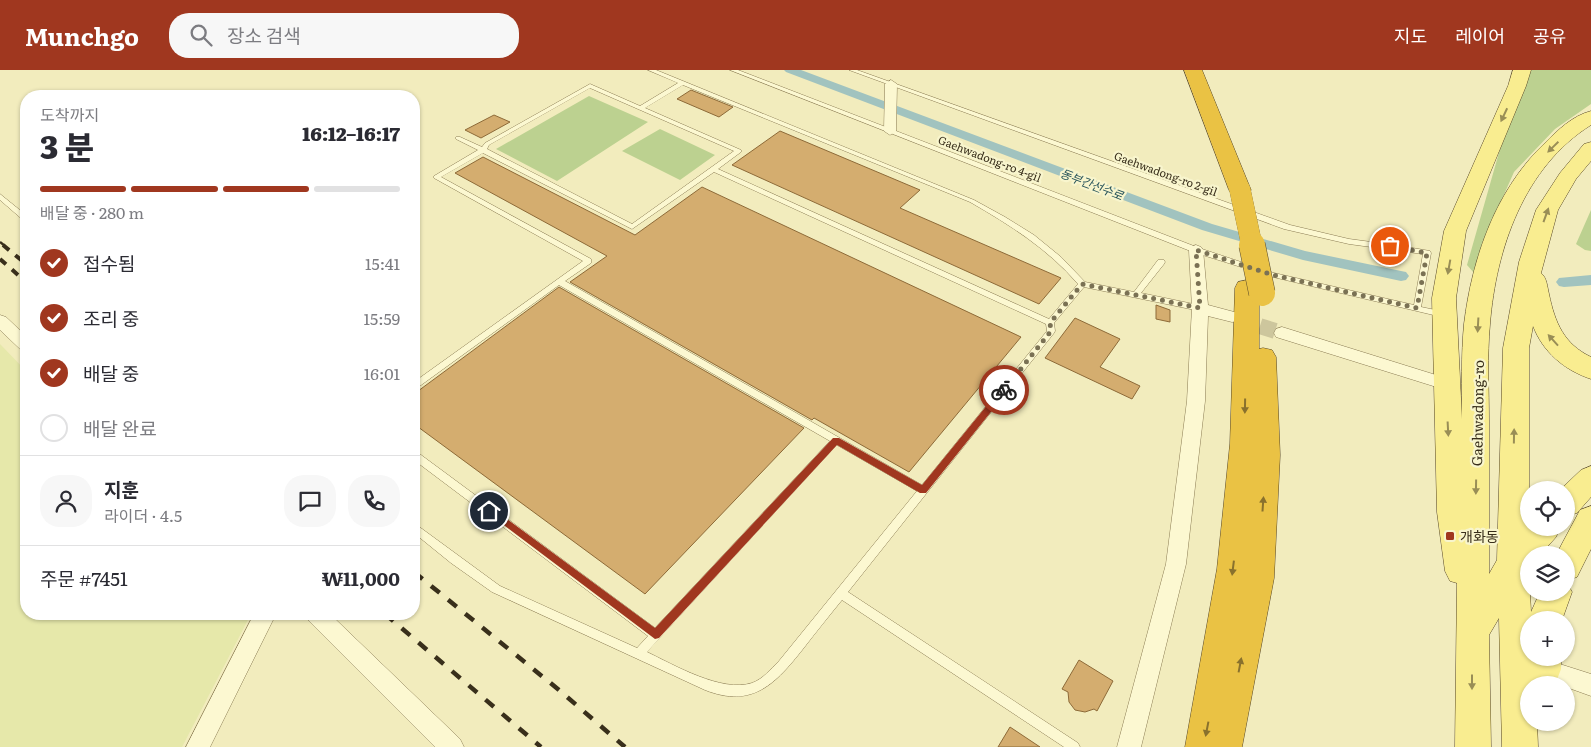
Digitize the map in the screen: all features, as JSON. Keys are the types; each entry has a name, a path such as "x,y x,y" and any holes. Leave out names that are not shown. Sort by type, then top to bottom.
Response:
{"highway":[{"path":"1184,70 1235,188"},
{"path":"1193,70 1235,188 1255,290 1266,455 1258,578 1224,747"},
{"path":"1203,747 1233,569 1255,290"}],"main road":[{"path":"1472,633 1452,512 1444,298 1456,231 1522,70"},
{"name":"Gaehwadong-ro","path":"1473,747 1472,633 1477,324 1487,269 1502,219 1536,164 1570,130 1591,117"},
{"path":"1520,677 1513,562 1516,348 1531,262 1547,210 1567,177 1591,148"},
{"path":"1531,262 1542,321 1548,336 1564,352 1591,369"},
{"path":"1575,495 1591,478"},
{"path":"1575,550 1591,519"},
{"path":"1472,633 1513,562 1537,536"}],"street":[{"path":"890,127 891,87"},
{"path":"1129,747 1176,564 1196,401 1200,308 1196,250"},
{"path":"1200,308 1232,317"},
{"path":"0,321 20,339"},
{"path":"1282,333 1446,384"},
{"path":"198,747 262,620"},
{"path":"322,620 452,747"},
{"path":"1541,671 1591,685"}],"lane":[{"path":"651,70 972,201 1012,224 1059,257 1082,284 1200,308"},
{"name":"Gaehwadong-ro 4-gil","path":"733,70 890,127 1196,250 1273,275 1445,314"},
{"name":"Gaehwadong-ro 2-gil","path":"852,70 891,87 1287,227 1326,237 1360,243 1405,247 1427,253 1417,308"},
{"path":"640,108 682,83"},
{"path":"420,382 588,261 436,177 482,150 487,144 590,86 739,151 632,227 482,150 458,138"},
{"path":"713,170 1050,323"},
{"path":"0,196 20,213"},
{"path":"1137,294 1161,262"},
{"path":"559,281 923,490"},
{"path":"420,532 496,589 709,686 734,692 756,688 773,676 840,593 1051,331 1050,323 1082,284"},
{"path":"638,654 836,440"},
{"path":"420,459 655,635"},
{"path":"840,593 1074,747"}],"green space":[{"path":"1531,70 1591,70 1591,104 1555,129 1514,172 1483,242 1474,273 1467,265 1504,135"},
{"path":"589,96 648,122 557,181 496,149"},
{"path":"660,129 715,155 680,180 622,151"},
{"path":"1591,210 1591,251 1585,250 1576,244"},
{"path":"0,344 20,365 20,620 248,620 182,747 0,747"}],"building":[{"path":"691,90 733,107 719,117 677,99"},
{"path":"494,115 510,122 481,138 465,130"},
{"path":"780,131 920,190 900,208 1061,278 1039,304 732,165"},
{"path":"483,157 635,235 702,187 1021,337 909,472 814,418 812,420 570,282 607,256 455,173"},
{"path":"559,287 804,428 645,594 420,428 420,390"},
{"path":"1156,305 1170,310 1170,322 1156,319"},
{"path":"1075,318 1120,339 1100,367 1140,386 1132,399 1045,358"},
{"path":"1079,660 1113,681 1097,711 1094,709 1085,712 1075,710 1069,702 1068,692 1062,689"},
{"path":"1010,727 1040,747 998,747"}],"waterway":[{"name":"동부간선수로","path":"790,70 1207,227 1303,255 1401,276"},
{"name":"동부간선수로","path":"1564,282 1591,280"}],"tunnel":[{"path":"1237,319 1282,333"}],"railway":[{"path":"0,242 5,246"},
{"path":"3,245 20,259"},
{"path":"0,259 20,277"},
{"path":"420,577 559,690 625,747"},
{"path":"392,620 541,747"}],"way so far":[{"path":"1004,390 1051,331 1050,323 1082,284 1106,287 1200,308 1196,250 1273,275 1417,308 1427,253 1405,247 1390,246"}],"place":[{"name":"개화동","path":"1450,536"}],"route":[{"path":"489,511 655,635 836,440 923,490 1004,390"}]}
